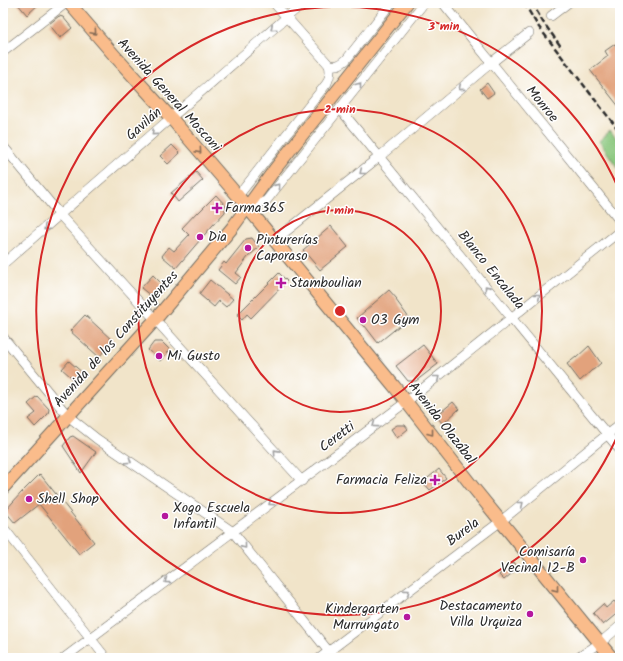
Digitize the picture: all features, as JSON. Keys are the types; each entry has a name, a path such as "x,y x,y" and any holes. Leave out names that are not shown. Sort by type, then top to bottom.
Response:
{"main road":[{"name":"Avenida General Mosconi","path":"67,3 171,118 247,207"},
{"name":"Avenida de los Constituyentes","path":"3,488 155,320 232,228 275,169 407,3"},
{"name":"Avenida Olazábal","path":"247,207 612,658"}],"street":[{"path":"3,52 67,3"},
{"path":"238,196 330,78 331,71 329,65 274,3"},
{"name":"Gavilán","path":"3,264 302,3"},
{"path":"329,65 336,66 346,60 391,3"},
{"path":"247,207 266,201 424,3"},
{"name":"Monroe","path":"443,3 620,222"},
{"path":"551,16 568,3"},
{"path":"274,241 379,158 491,63 529,34"},
{"name":"Blanco Encalada","path":"340,109 620,450"},
{"path":"3,146 60,215 302,481"},
{"name":"Ceretti","path":"64,658 406,402 620,231"},
{"path":"3,337 68,416 97,439 233,532 331,655"},
{"name":"Burela","path":"320,658 331,655 620,424"},
{"path":"3,528 106,658"},
{"path":"578,658 600,643 620,626"}],"green space":[{"path":"610,131 620,142 620,171 599,141"}],"building":[{"path":"17,3 40,3 27,15"},
{"path":"59,16 63,17 72,28 60,38 49,24"},
{"path":"615,44 620,52 620,108 590,70 608,56 605,51"},
{"path":"487,83 494,93 487,98 480,89"},
{"path":"172,145 180,153 168,164 160,156"},
{"path":"196,172 203,180 178,202 171,193"},
{"path":"216,195 225,205 225,212 176,268 162,256 169,247 174,251 189,235 182,228"},
{"path":"331,226 348,247 320,270 303,250"},
{"path":"252,238 259,247 248,257 236,273 241,277 235,284 218,270 224,262 226,264 246,239"},
{"path":"279,273 287,281 251,318 247,314 242,320 237,315"},
{"path":"153,275 163,285 154,296 151,296 141,288"},
{"path":"210,280 233,299 226,307 219,301 214,307 199,294"},
{"path":"389,290 397,299 396,300 409,318 378,343 357,318"},
{"path":"85,315 113,341 99,357 70,331"},
{"name":"Mi Gusto","path":"154,342 162,342 170,350 160,361 148,350"},
{"path":"423,345 438,364 416,381 408,381 396,366"},
{"path":"589,346 601,363 580,381 567,364"},
{"path":"69,361 84,374 77,382 62,369"},
{"path":"37,396 49,409 48,414 35,427 28,419 36,413 28,404"},
{"path":"453,402 459,409 443,424 436,416"},
{"path":"397,425 405,425 408,429 397,438 391,429"},
{"path":"73,436 96,452 81,473 63,446 70,437"},
{"name":"Farmacia Feliza","path":"439,469 446,478 430,490 423,482"},
{"path":"40,474 94,542 79,554 39,504 15,523 5,511"},
{"path":"514,562 518,568 504,580 499,575"},
{"path":"614,601 620,608 620,611 603,625 593,613 603,604 606,608"}],"railway":[{"path":"524,3 538,26 620,132"},
{"path":"532,3 543,22 562,48"}],"place":[{"name":"Farma365","path":"217,208"},
{"name":"Dia","path":"200,237"},
{"name":"Pinturerías Caporaso","path":"248,248"},
{"name":"Stamboulian","path":"281,283"},
{"name":"O3 Gym","path":"363,320"},
{"name":"Mi Gusto","path":"159,356"},
{"name":"Farmacia Feliza","path":"435,480"},
{"name":"Shell Shop","path":"29,499"},
{"name":"Xogo Escuela Infantil","path":"165,516"},
{"name":"Comisaría Vecinal 12-B","path":"583,560"},
{"name":"Destacamento Villa Urquiza","path":"530,614"},
{"name":"Kindergarten Murrungato","path":"407,617"}]}
